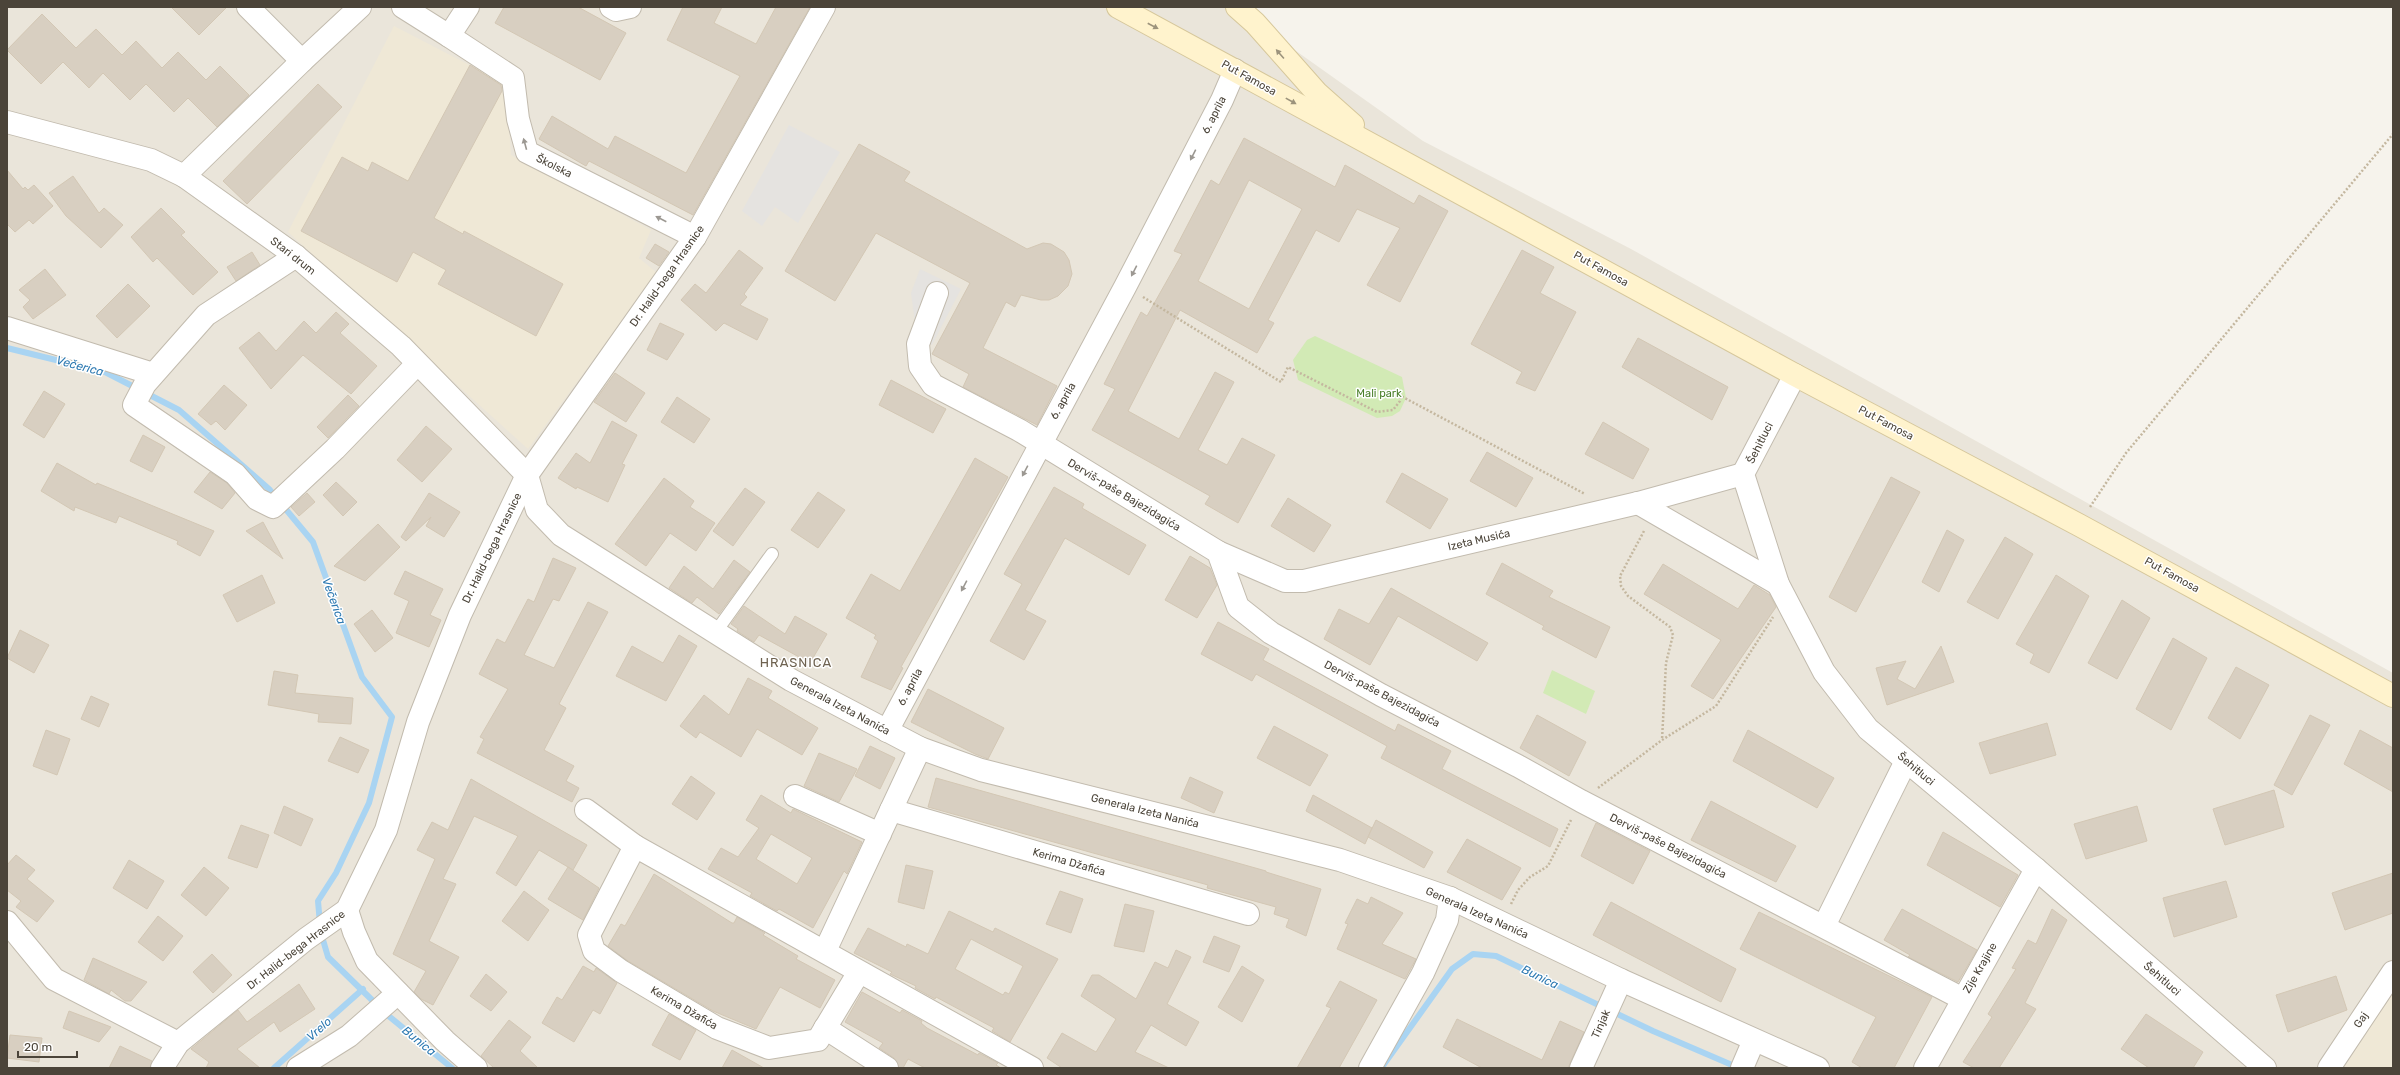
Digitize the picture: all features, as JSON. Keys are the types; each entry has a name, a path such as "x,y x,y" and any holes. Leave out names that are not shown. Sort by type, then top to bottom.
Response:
{"main road":[{"name":"Put Famosa","path":"1118,7 1795,375 2079,525 2393,696"},
{"name":"Put Famosa","path":"1237,7 1255,23 1280,54 1317,93 1379,149"}],"street":[{"path":"248,7 302,61"},
{"path":"184,176 302,61 360,7"},
{"name":"Školska","path":"403,7 513,78 518,119 527,152 696,237"},
{"path":"449,36 468,7"},
{"path":"611,7 616,10 630,7"},
{"name":"Dr. Halid-bega Hrasnice","path":"162,1068 178,1043 306,939 340,916 386,830 418,722 460,615 527,475 696,237 824,7"},
{"name":"6. aprila","path":"887,731 1125,287 1222,100 1235,70"},
{"name":"Stari drum","path":"7,122 151,160 184,176 296,256 401,346 527,475"},
{"path":"296,256 206,315 145,386 134,405 235,474 257,499 273,507 335,449 417,364"},
{"name":"Derviš-paše Bajezidagića","path":"937,293 918,344 920,366 933,385 1040,444 1218,552 1238,607 1272,632 1381,695 1518,766 1581,801 1963,999"},
{"path":"7,328 18,330 145,386"},
{"name":"Šehitluci","path":"1795,375 1744,474 1781,591 1824,672 1868,729 2036,869 2265,1068"},
{"name":"Izeta Musića","path":"1218,552 1284,581 1294,582 1613,508 1646,508 1744,474"},
{"name":"Generala Izeta Nanića","path":"527,475 537,510 561,535 791,680 920,748 981,770 1340,860 1450,898 1501,923 1613,997 1754,1040 1818,1068"},
{"path":"1646,508 1781,591"},
{"path":"825,952 920,748"},
{"path":"1824,926 1906,761"},
{"path":"795,796 880,834"},
{"path":"586,810 635,846 1032,1068"},
{"name":"Kerima Džafića","path":"891,810 1248,914"},
{"name":"Kerima Džafića","path":"635,846 589,935 594,951 621,971 717,1028 769,1048 818,1040 859,972"},
{"name":"Zije Krajine","path":"1925,1068 2036,869"},
{"path":"1370,1068 1423,973 1447,920 1450,898"},
{"path":"340,916 354,932 367,961 445,1041 476,1068"},
{"path":"7,922 54,979 178,1043"},
{"name":"Gaj","path":"2329,1068 2393,972"},
{"path":"298,1068 349,1036 398,993"},
{"name":"Tinjak","path":"1581,1068 1613,997"},
{"path":"825,1028 887,1068"},
{"path":"1744,1065 1754,1040"}],"lane":[{"path":"715,632 772,554"}],"path":[{"path":"2079,525 2126,453 2393,134"},
{"path":"1125,287 1281,382 1288,367 1377,412 1393,410 1401,396 1613,508"},
{"path":"1646,508 1620,576 1621,586 1628,596 1670,627 1673,635 1666,663 1662,740"},
{"path":"1501,923 1518,890 1530,877 1548,866 1581,801 1662,740 1716,706 1781,591"}],"shaded area":[{"path":"7,7 1234,7 1423,141 1631,249 2393,673 2393,1068 7,1068"},
{"path":"394,26 506,84 511,155 651,230 639,258 657,273 528,449 288,232"},
{"path":"789,125 840,152 798,223 775,207 762,226 742,211"},
{"path":"920,269 961,289 932,345 918,337 914,316 911,293"},
{"path":"2393,987 2393,1068 2344,1068"}],"green space":[{"name":"Mali park","path":"1315,336 1402,377 1406,398 1400,411 1392,416 1377,418 1298,380 1293,360 1307,340"},
{"path":"1552,670 1595,691 1586,714 1543,693"}],"building":[{"path":"171,7 227,7 199,35"},
{"path":"504,7 578,7 626,33 600,80 495,23"},
{"path":"683,7 722,7 714,23 756,44 776,7 810,7 693,215 589,161 586,166 539,139 552,116 608,149 615,136 686,173 740,76 667,40"},
{"path":"42,14 76,48 96,29 122,55 136,41 162,68 178,52 206,80 220,66 249,95 217,127 188,98 174,112 146,84 130,100 103,73 89,88 63,62 41,84 7,50"},
{"path":"470,65 501,85 502,91 434,218 463,234 464,231 563,284 536,336 438,284 446,270 413,252 397,282 301,231 342,157 368,171 372,162 408,181"},
{"path":"318,84 342,107 247,204 223,181"},
{"path":"1244,138 1335,187 1345,165 1414,204 1419,195 1448,211 1400,302 1367,285 1400,228 1357,209 1339,242 1316,230 1268,320 1274,323 1257,353 1180,310 1128,411 1179,439 1215,372 1234,382 1198,450 1227,465 1242,438 1275,455 1238,523 1205,504 1210,496 1092,430 1115,389 1104,384 1141,312 1147,316 1182,254 1174,251 1211,180 1219,185","holes":["1249,180 1302,209 1249,309 1198,281"]},
{"path":"859,144 910,172 904,181 1027,249 1043,243 1051,244 1064,252 1069,260 1072,274 1068,286 1058,296 1049,300 1041,300 1021,295 1015,307 1006,302 983,348 1057,386 1037,425 963,387 969,374 932,354 970,283 876,233 835,301 785,271"},
{"path":"7,170 23,189 25,187 28,190 34,185 53,206 33,224 29,220 15,232 7,224"},
{"path":"73,176 99,213 104,208 123,225 101,248 66,216 49,193"},
{"path":"161,208 185,232 181,235 218,272 193,295 157,258 153,262 131,237"},
{"path":"655,244 669,252 659,266 646,258"},
{"path":"739,250 763,268 744,294 747,297 740,305 768,319 757,340 724,323 716,331 681,300 695,284 706,293"},
{"path":"1522,250 1554,267 1540,293 1576,312 1535,391 1516,383 1522,372 1471,344"},
{"path":"252,252 260,265 236,281 227,267"},
{"path":"45,269 66,295 33,319 23,307 30,300 19,290"},
{"path":"128,284 150,306 117,338 96,316"},
{"path":"336,312 349,324 340,333 377,366 351,394 303,355 271,389 239,348 259,332 276,351 304,321 316,333"},
{"path":"660,323 684,334 667,360 647,350"},
{"path":"1638,338 1728,387 1712,420 1622,367"},
{"path":"615,373 645,393 626,422 594,402"},
{"path":"891,380 946,409 933,433 879,405"},
{"path":"224,385 247,405 225,430 216,421 211,425 198,414"},
{"path":"44,391 65,404 44,438 23,425"},
{"path":"348,395 359,406 328,438 317,427"},
{"path":"677,397 710,419 694,443 661,422"},
{"path":"612,421 637,435 622,464 625,465 608,502 577,487 576,489 558,478 576,453 590,463"},
{"path":"1603,422 1649,449 1633,479 1585,454"},
{"path":"426,426 452,449 422,482 397,460"},
{"path":"143,435 165,447 152,472 130,461"},
{"path":"1487,452 1533,478 1516,507 1470,481"},
{"path":"975,458 1008,477 901,667 903,668 891,690 861,677 878,641 874,638 876,635 846,618 871,574 900,591"},
{"path":"57,463 96,485 97,483 214,531 200,556 177,544 178,541 119,516 116,523 75,507 74,511 41,491"},
{"path":"210,472 227,483 235,493 222,509 194,492"},
{"path":"1402,473 1448,499 1430,529 1386,502"},
{"path":"1891,477 1920,492 1856,612 1829,597"},
{"path":"664,478 694,501 690,507 715,523 696,551 670,533 646,566 615,544"},
{"path":"336,482 357,502 343,516 323,495"},
{"path":"1054,487 1084,504 1082,508 1146,545 1129,575 1065,538 1025,610 1046,621 1024,660 990,641 1022,584 1004,574"},
{"path":"745,488 765,502 733,546 713,531"},
{"path":"818,492 845,510 818,548 791,530"},
{"path":"307,493 315,502 299,516 291,507"},
{"path":"429,493 460,512 444,537 426,526 431,517 406,541 401,537"},
{"path":"1288,498 1331,525 1314,552 1271,526"},
{"path":"263,522 283,559 246,531"},
{"path":"378,524 400,547 365,581 334,566"},
{"path":"1947,530 1964,540 1939,592 1922,582"},
{"path":"2005,537 2033,554 1998,619 1967,602"},
{"path":"1190,556 1210,568 1217,585 1197,618 1165,600"},
{"path":"553,558 576,568 559,601 553,599 524,655 554,668 588,602 608,612 559,704 566,708 544,750 574,766 566,781 579,788 572,802 477,753 484,739 480,737 508,689 479,674 497,639 505,643 528,599 534,602"},
{"path":"734,560 750,572 719,614 697,597 692,603 669,588 684,566 713,589"},
{"path":"1502,563 1553,591 1549,597 1610,627 1596,658 1542,629 1544,626 1486,594"},
{"path":"1663,564 1738,609 1754,585 1770,595 1776,607 1713,699 1691,686 1721,640 1644,594"},
{"path":"405,571 443,589 430,615 441,620 429,647 396,633 409,601 394,594"},
{"path":"262,575 275,603 237,622 223,595"},
{"path":"2056,575 2089,596 2049,673 2030,663 2034,654 2016,644"},
{"path":"1391,588 1488,643 1477,661 1398,616 1370,665 1324,639 1339,609 1369,624"},
{"path":"2122,600 2150,618 2117,679 2088,663"},
{"path":"744,606 785,634 795,616 827,634 810,663 759,635 754,642 737,631 738,629 731,624"},
{"path":"372,610 393,638 375,652 354,624"},
{"path":"1218,622 1269,649 1263,660 1395,731 1398,724 1451,751 1442,769 1558,829 1550,847 1381,758 1387,746 1256,674 1252,681 1201,654"},
{"path":"20,630 49,645 34,673 7,658"},
{"path":"679,635 697,646 666,701 616,676 632,646 663,663"},
{"path":"2173,638 2207,658 2171,730 2136,709"},
{"path":"1941,646 1954,682 1887,705 1876,668 1906,661 1897,679 1915,689"},
{"path":"2236,667 2269,685 2240,739 2208,718"},
{"path":"274,671 298,675 295,693 353,698 351,724 318,722 319,714 268,705"},
{"path":"748,678 772,691 768,698 818,728 802,755 757,729 741,757 700,732 696,738 680,726 704,695 729,715"},
{"path":"928,689 1004,728 988,759 911,722"},
{"path":"91,696 109,704 99,727 81,719"},
{"path":"1537,715 1586,742 1569,776 1520,748"},
{"path":"2310,715 2330,725 2292,795 2274,785"},
{"path":"2047,723 2056,755 1990,774 1979,743"},
{"path":"1274,726 1328,755 1310,786 1257,758"},
{"path":"46,730 70,739 57,775 33,766"},
{"path":"1748,730 1834,778 1817,808 1733,761"},
{"path":"2360,730 2393,748 2393,792 2344,764"},
{"path":"340,737 369,750 358,773 328,761"},
{"path":"870,746 895,758 880,789 855,776"},
{"path":"819,753 857,769 839,802 804,786"},
{"path":"691,776 715,793 697,820 672,804"},
{"path":"1190,777 1223,792 1214,813 1181,798"},
{"path":"936,778 1266,871 1321,889 1306,936 1286,927 1289,919 1274,914 1276,907 1207,888 1208,885 928,807"},
{"path":"471,779 587,845 573,870 539,850 516,886 496,873 518,836 474,816 443,879 456,884 429,941 459,957 433,1005 421,999 414,992 426,971 393,954 435,859 417,850 432,822 448,830"},
{"path":"2274,790 2284,827 2225,845 2213,809"},
{"path":"761,795 791,813 793,809 862,842 847,874 844,871 813,928 779,909 777,911 750,896 752,893 708,869 721,848 738,857 759,828 746,820","holes":["771,834 812,858 797,884 756,859"]},
{"path":"1313,795 1372,828 1365,844 1306,811"},
{"path":"1711,801 1796,846 1776,882 1691,840"},
{"path":"284,806 313,819 301,846 274,833"},
{"path":"2137,806 2147,841 2086,859 2074,824"},
{"path":"1376,820 1433,852 1424,868 1368,837"},
{"path":"1596,823 1650,851 1633,884 1581,856"},
{"path":"241,825 269,835 257,868 228,858"},
{"path":"1943,832 2018,875 2000,907 1927,865"},
{"path":"1467,839 1521,868 1502,900 1447,872"},
{"path":"16,855 35,870 27,879 54,901 37,922 16,907 21,901 7,890 7,865"},
{"path":"129,860 164,881 147,909 113,888"},
{"path":"906,865 933,871 924,909 898,902"},
{"path":"204,867 229,888 206,916 181,895"},
{"path":"568,867 599,888 583,920 548,899"},
{"path":"2393,873 2393,913 2345,930 2332,893"},
{"path":"654,874 732,923 734,923 737,917 765,933 763,935 798,956 796,959 835,980 820,1008 780,987 756,1029 713,1011 628,961 608,946 621,924 625,926"},
{"path":"2226,881 2237,917 2174,937 2163,898"},
{"path":"524,891 549,910 528,941 502,921"},
{"path":"1060,891 1083,899 1071,933 1046,924"},
{"path":"1371,897 1403,913 1382,944 1416,959 1405,979 1337,949 1348,924 1345,923 1357,899 1368,904"},
{"path":"1611,902 1736,969 1721,1002 1593,935"},
{"path":"1125,904 1154,911 1144,952 1114,946"},
{"path":"1902,909 1977,950 1958,982 1908,957 1910,955 1884,940"},
{"path":"2052,909 2067,920 2025,1003 2036,1009 1999,1068 1974,1068 1963,1062 1992,1017 1988,1014 2016,969 2012,968 2028,940 2036,944"},
{"path":"949,911 993,932 995,928 1058,959 1010,1042 992,1031 994,1028 936,997 935,999 915,988 916,986 890,974 892,972 854,953 868,928 906,947 907,944 928,954","holes":["971,939 1023,966 1009,994 1005,992 1003,995 955,969"]},
{"path":"1759,912 1932,997 1894,1068 1862,1068 1852,1062 1876,1017 1740,949"},
{"path":"158,916 183,936 163,961 138,942"},
{"path":"1214,936 1240,946 1229,972 1203,962"},
{"path":"1176,950 1191,957 1167,1004 1199,1022 1186,1046 1151,1025 1135,1052 1169,1068 1062,1068 1047,1058 1062,1033 1096,1052 1116,1019 1081,996 1092,975 1099,975 1136,999 1155,962 1168,968"},
{"path":"212,954 232,975 213,993 193,972"},
{"path":"93,958 147,982 131,1001 125,1001 111,990 109,994 84,980"},
{"path":"583,966 594,972 596,968 617,983 600,1014 593,1010 574,1042 542,1023 557,997 562,1000"},
{"path":"1242,966 1264,980 1242,1022 1218,1007"},
{"path":"486,974 507,992 491,1011 470,996"},
{"path":"2336,976 2347,1010 2288,1032 2276,995"},
{"path":"1340,981 1377,1000 1339,1068 1297,1068 1331,1008 1326,1006"},
{"path":"299,984 315,1009 280,1032 274,1022 237,1049 260,1068 206,1068 209,1062 191,1049 238,1010 247,1022"},
{"path":"862,992 900,1013 902,1010 922,1021 921,1023 927,1028 978,1055 979,1053 998,1063 996,1065 1001,1068 925,1068 908,1059 903,1068 899,1068 894,1058 879,1048 883,1043 845,1022"},
{"path":"69,1011 111,1027 99,1042 63,1028"},
{"path":"669,1014 696,1030 680,1060 652,1045"},
{"path":"2146,1014 2203,1052 2193,1068 2149,1068 2121,1049"},
{"path":"1457,1019 1542,1060 1560,1021 1584,1032 1568,1068 1482,1068 1443,1047"},
{"path":"509,1020 531,1037 520,1051 538,1068 494,1068 481,1056"},
{"path":"10,1035 42,1038 39,1062 7,1058"},
{"path":"120,1046 152,1061 150,1068 109,1068"},
{"path":"732,1050 764,1068 722,1068"}],"waterway":[{"name":"Večerica","path":"7,348 105,372 179,410 269,489 313,542 362,677 392,717 369,803 336,873 318,901 320,924"},
{"name":"Večerica","path":"321,933 328,957 373,1001"},
{"name":"Bunica","path":"1382,1067 1452,969 1473,954 1496,956 1653,1031 1739,1068"},
{"name":"Vrelo","path":"274,1068 363,989"},
{"name":"Bunica","path":"385,1013 452,1068"}],"district":[{"name":"HRASNICA","path":"796,662"}]}
